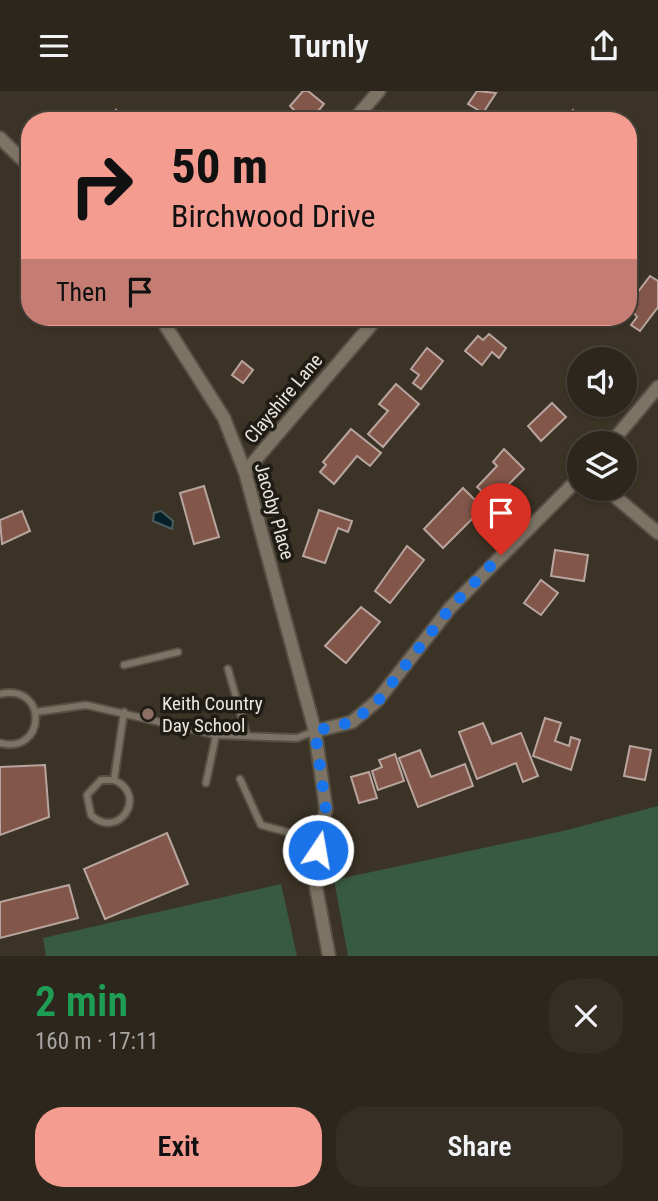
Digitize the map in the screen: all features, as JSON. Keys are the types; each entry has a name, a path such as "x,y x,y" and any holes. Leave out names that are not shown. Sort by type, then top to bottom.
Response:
{"street":[{"path":"361,112 379,91"},
{"path":"0,138 21,158"},
{"name":"Jacoby Place","path":"166,326 224,418 246,472 315,731 326,810 313,871"},
{"name":"Clayshire Lane","path":"246,472 370,326"},
{"path":"621,431 658,387"},
{"path":"315,731 352,722 377,702 450,608 567,490"},
{"path":"620,501 658,533"},
{"path":"313,871 330,956"}],"lane":[{"path":"124,664 178,652"},
{"path":"228,669 247,736"},
{"path":"0,694 18,693 32,704 36,712 34,729 23,741 16,744 0,743"},
{"path":"36,712 86,705 216,735 297,738 315,731"},
{"path":"114,780 124,712"},
{"path":"206,783 216,735"},
{"path":"240,779 261,825 302,836 313,871"},
{"path":"101,780 114,780 127,788 130,795 129,811 118,822 103,823 91,815 87,795 101,780"}],"green space":[{"path":"658,806 658,956 348,956 334,880 563,831"},
{"path":"281,884 297,956 46,956 43,938"}],"water":[{"path":"161,511 173,521 172,529 153,521 154,513"}],"building":[{"path":"303,91 308,91 324,104 317,112 294,112 290,106"},
{"path":"477,91 496,93 484,112 468,104"},
{"path":"650,276 658,281 658,307 640,331 632,326 637,326 637,293"},
{"path":"489,334 506,348 499,358 492,352 482,365 465,351 478,336 483,340"},
{"path":"427,348 443,361 421,389 413,383 419,375 411,369"},
{"path":"242,361 253,370 243,383 232,375"},
{"path":"396,384 419,404 383,447 368,434 388,411 379,404"},
{"path":"552,403 566,417 541,441 528,426"},
{"path":"351,429 381,453 370,466 357,456 334,484 320,472 326,465 323,462"},
{"path":"504,449 524,469 492,501 477,487 497,466 493,462"},
{"path":"204,486 219,537 194,544 180,493"},
{"path":"463,488 483,508 443,548 424,529"},
{"path":"319,510 352,521 348,532 338,528 325,563 303,556"},
{"path":"22,511 30,531 2,544 0,520"},
{"path":"407,546 424,560 390,603 375,591"},
{"path":"555,550 588,555 584,581 551,576"},
{"path":"541,580 558,593 541,615 524,603"},
{"path":"361,607 380,622 346,663 325,646"},
{"path":"545,718 561,723 555,741 569,746 571,737 580,740 571,770 533,756"},
{"path":"483,723 492,744 521,733 538,776 523,782 516,763 477,779 459,732"},
{"path":"630,746 651,750 645,780 624,776"},
{"path":"420,750 431,777 465,764 473,786 418,807 399,758"},
{"path":"395,754 404,781 378,790 372,771 382,767 379,760"},
{"path":"45,765 49,817 0,835 0,767"},
{"path":"369,772 377,798 359,803 351,777"},
{"path":"167,833 188,884 105,919 84,869"},
{"path":"69,885 78,918 0,938 0,902"}],"place":[{"name":"Keith Country Day School","path":"148,714"}],"route":[{"path":"318,850 326,810 315,731 352,722 377,702 450,608 501,555"}]}
